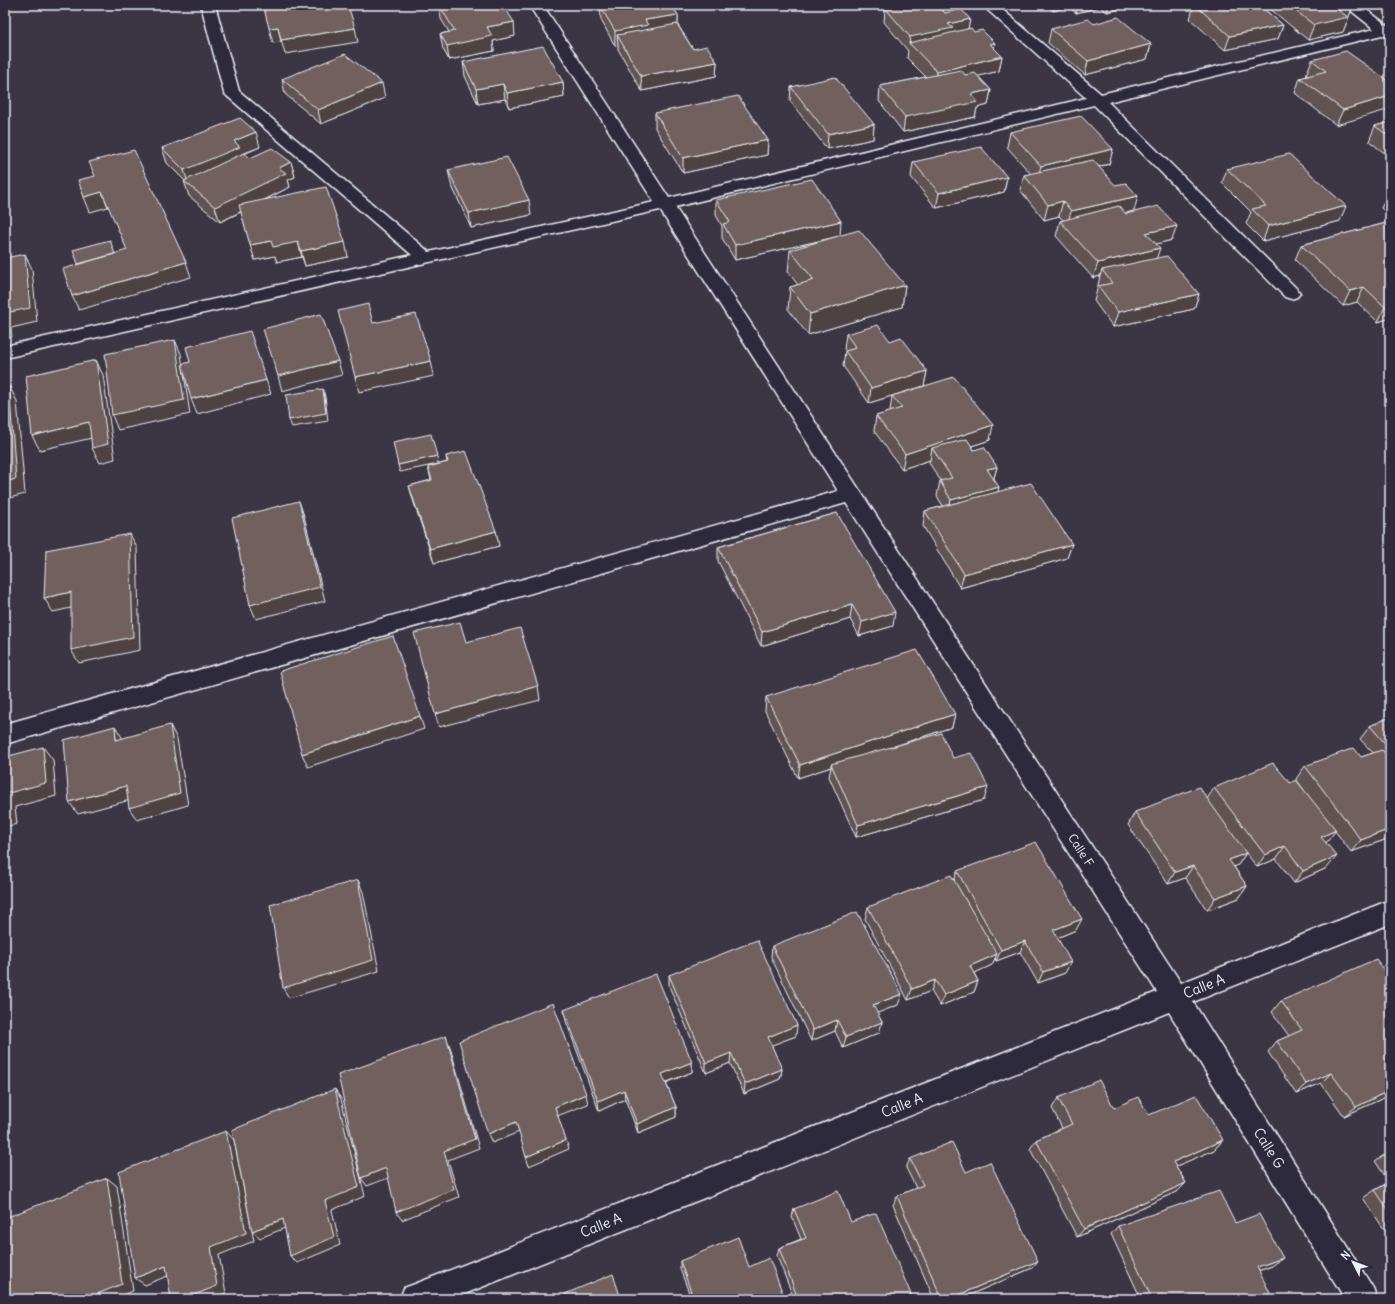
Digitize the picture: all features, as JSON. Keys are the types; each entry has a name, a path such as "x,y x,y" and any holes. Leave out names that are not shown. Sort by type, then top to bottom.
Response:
{"street":[{"path":"208,5 232,93 425,258"},
{"name":"Calle F","path":"536,5 1175,997"},
{"path":"989,5 1097,99 1291,293"},
{"path":"1351,5 1388,31"},
{"path":"5,352 664,204 1097,99 1388,31"},
{"path":"5,734 852,494"},
{"name":"Calle A","path":"415,1299 1390,912"},
{"name":"Calle G","path":"1175,997 1362,1299"}],"building":[{"path":"263,5 348,5 355,28 281,40 278,27 269,28"},
{"path":"439,5 503,5 514,22 487,27 492,36 447,46 440,34 455,31"},
{"path":"672,5 678,15 645,20 648,25 615,31 600,6"},
{"path":"901,5 938,5 945,13 961,9 970,19 948,24 953,28 910,37 885,8"},
{"path":"1195,5 1259,5 1283,25 1230,36"},
{"path":"1288,5 1353,6 1338,10 1348,17 1314,25"},
{"path":"1118,17 1151,44 1088,61 1051,29 1088,19 1094,24"},
{"path":"677,24 693,49 707,46 717,62 641,76 617,35"},
{"path":"971,28 974,32 982,30 995,43 990,44 1002,56 937,72 909,43"},
{"path":"543,46 563,82 507,93 503,84 476,89 463,62"},
{"path":"1346,51 1390,82 1390,96 1343,110 1300,78 1326,71 1312,60"},
{"path":"345,54 382,83 318,110 282,79"},
{"path":"961,70 965,75 975,73 991,90 971,94 978,102 905,117 880,86"},
{"path":"835,77 874,124 828,134 791,87"},
{"path":"738,96 768,140 683,158 655,113"},
{"path":"1081,116 1113,149 1041,166 1010,132"},
{"path":"240,118 256,132 234,141 240,147 184,170 162,148"},
{"path":"1390,122 1390,137 1375,126"},
{"path":"981,147 1007,177 939,193 913,162"},
{"path":"272,148 291,162 279,168 286,173 215,207 184,181 244,153 250,158"},
{"path":"134,150 186,262 72,296 63,269 127,250 102,192 84,197 78,180 95,176 89,162"},
{"path":"1289,154 1346,206 1268,226 1252,209 1266,206 1227,169"},
{"path":"507,157 529,200 469,213 448,170"},
{"path":"1093,160 1115,185 1126,183 1138,196 1071,211 1063,201 1048,205 1024,175"},
{"path":"812,179 841,221 735,245 723,224 730,222 716,200"},
{"path":"326,187 345,242 301,251 298,242 273,247 271,241 250,245 239,205"},
{"path":"1119,206 1126,214 1158,206 1177,226 1146,233 1160,248 1098,263 1060,221"},
{"path":"1390,222 1390,306 1385,307 1364,287 1350,291 1301,245"},
{"path":"859,230 905,285 810,314 790,287 814,280 790,250"},
{"path":"110,240 115,254 78,264 73,250"},
{"path":"25,254 30,308 5,313 5,258"},
{"path":"1167,256 1199,294 1118,312 1098,286 1112,283 1102,270"},
{"path":"368,304 373,323 416,314 431,361 355,377 338,311"},
{"path":"321,314 338,361 278,376 263,329"},
{"path":"878,325 890,341 901,337 927,371 871,388 845,351 856,348 846,334"},
{"path":"250,331 266,380 191,399 182,364 190,362 186,347"},
{"path":"175,340 184,400 112,415 105,354"},
{"path":"96,360 108,444 92,448 89,422 32,436 26,376"},
{"path":"954,377 993,425 905,454 876,416 902,408 892,396"},
{"path":"9,386 16,479 5,482 5,387"},
{"path":"323,389 326,413 289,420 286,395"},
{"path":"431,434 437,456 398,465 393,442"},
{"path":"967,439 974,450 984,447 997,467 987,469 999,487 951,500 940,481 952,478 932,448"},
{"path":"466,451 496,531 430,549 409,486 432,480 428,467 448,462 446,456"},
{"path":"1031,483 1072,544 964,574 925,511"},
{"path":"299,501 320,587 250,605 232,518"},
{"path":"837,513 895,612 862,622 852,605 762,632 718,547"},
{"path":"130,534 133,637 71,650 71,592 44,598 46,550"},
{"path":"460,622 466,642 520,628 538,686 435,714 414,633"},
{"path":"393,636 420,716 302,754 280,671"},
{"path":"917,650 955,714 800,765 766,697"},
{"path":"1390,717 1390,749 1370,726"},
{"path":"170,725 180,793 129,808 126,786 69,802 64,740 115,726 116,740"},
{"path":"941,733 953,758 971,753 988,787 858,825 831,764"},
{"path":"43,747 46,783 5,794 5,757"},
{"path":"1354,748 1361,757 1382,750 1390,760 1390,829 1361,840 1305,766"},
{"path":"1273,763 1290,783 1296,780 1336,830 1321,837 1337,856 1303,871 1285,846 1265,855 1214,788"},
{"path":"1199,787 1246,853 1229,860 1247,886 1215,898 1193,866 1175,872 1135,812"},
{"path":"1036,842 1082,919 1053,930 1071,962 1043,972 1025,941 1001,950 957,871"},
{"path":"951,875 997,954 970,966 978,981 944,995 935,980 912,989 868,907"},
{"path":"358,880 373,960 283,988 270,905"},
{"path":"857,912 902,994 873,1005 882,1022 846,1037 837,1020 813,1030 772,946"},
{"path":"757,940 797,1025 768,1037 782,1069 745,1084 731,1053 706,1063 669,975"},
{"path":"1376,959 1390,977 1390,1090 1356,1107 1331,1073 1306,1084 1277,1041 1302,1030 1281,1001"},
{"path":"656,974 692,1062 662,1074 676,1107 637,1124 624,1090 598,1101 564,1010"},
{"path":"553,1003 586,1094 555,1107 566,1140 526,1157 516,1122 488,1134 459,1041"},
{"path":"446,1036 475,1139 444,1151 454,1189 396,1212 386,1168 361,1178 338,1075"},
{"path":"1099,1080 1114,1108 1138,1097 1149,1115 1196,1095 1223,1140 1173,1162 1186,1183 1084,1229 1036,1140 1072,1124 1058,1098"},
{"path":"335,1089 359,1187 325,1201 334,1237 290,1256 283,1219 252,1231 232,1130"},
{"path":"226,1131 246,1233 211,1247 217,1286 184,1299 171,1299 166,1266 135,1278 119,1172"},
{"path":"952,1142 966,1172 990,1162 1038,1261 949,1299 942,1299 897,1196 923,1185 910,1159"},
{"path":"107,1178 122,1284 85,1299 5,1299 5,1218"},
{"path":"1390,1182 1390,1212 1375,1190"},
{"path":"838,1191 851,1222 876,1213 913,1299 798,1299 779,1248 806,1238 794,1209"},
{"path":"1219,1191 1235,1223 1259,1214 1283,1258 1257,1267 1273,1299 1152,1299 1118,1226"},
{"path":"738,1237 749,1267 769,1258 785,1299 674,1299 691,1292 680,1261"},
{"path":"613,1274 621,1299 567,1299 565,1294"}]}
